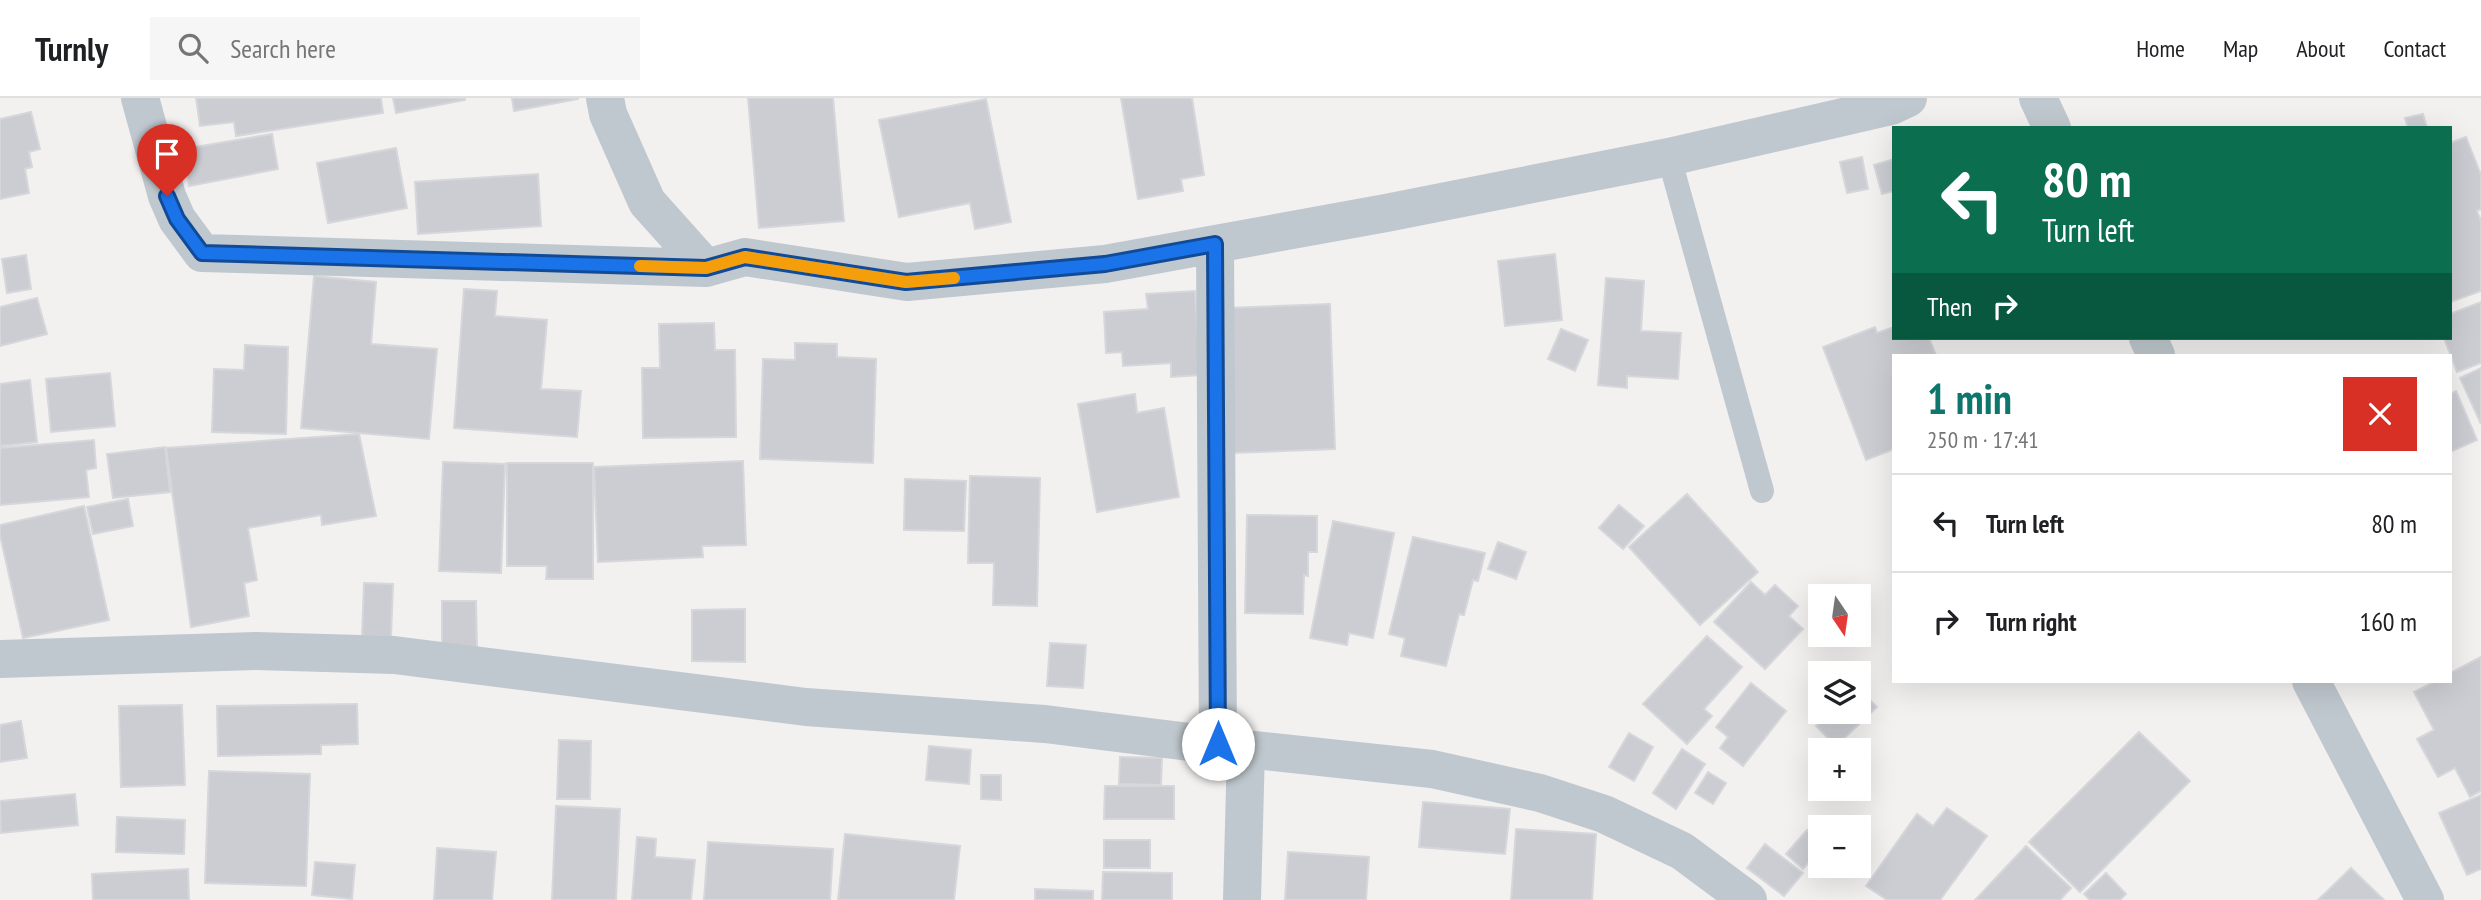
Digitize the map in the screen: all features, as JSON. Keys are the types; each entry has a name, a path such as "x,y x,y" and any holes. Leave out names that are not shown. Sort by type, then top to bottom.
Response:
{"street":[{"path":"140,98 167,196 177,219 202,253 706,268 745,257 906,282 1105,264 1386,213 1669,157 1891,106 1908,98"},
{"path":"605,98 608,114 647,202 706,268"},
{"path":"2038,98 2051,126"},
{"path":"1215,244 1232,747 1242,900"},
{"path":"0,659 122,653 256,651 394,655 806,707 1045,724 1432,769 1540,793 1604,814 1682,851 1748,900"},
{"path":"2312,683 2424,900"}],"lane":[{"path":"1669,157 1762,491"}],"building":[{"path":"196,98 381,98 383,113 236,136 234,122 200,126"},
{"path":"393,98 465,98 465,100 396,113"},
{"path":"512,98 578,98 578,99 514,111"},
{"path":"748,98 833,98 844,221 759,228"},
{"path":"1121,98 1192,98 1204,175 1181,179 1183,191 1138,199"},
{"path":"986,99 1011,222 975,229 970,203 899,217 879,120"},
{"path":"31,112 40,149 29,152 32,167 25,169 29,193 0,199 0,119"},
{"path":"2423,114 2426,126 2407,126 2405,118"},
{"path":"272,134 278,169 189,186 183,149"},
{"path":"2466,137 2481,175 2481,209 2477,211 2481,221 2481,291 2452,301 2452,142"},
{"path":"396,148 407,208 328,223 317,163"},
{"path":"1862,157 1868,189 1847,193 1840,162"},
{"path":"1892,160 1892,192 1882,194 1874,165"},
{"path":"538,174 541,226 418,234 415,182"},
{"path":"1555,254 1562,320 1505,326 1498,261"},
{"path":"26,255 31,289 7,293 2,259"},
{"path":"314,276 376,282 371,344 437,349 429,439 301,428"},
{"path":"1606,278 1644,281 1641,331 1681,333 1678,379 1627,376 1627,388 1598,385"},
{"path":"464,289 497,291 495,316 547,320 541,389 581,391 577,437 454,428"},
{"path":"1195,291 1200,375 1171,377 1171,363 1123,366 1122,352 1106,353 1104,312 1148,309 1146,294"},
{"path":"37,298 47,334 0,346 0,307"},
{"path":"2481,302 2481,363 2457,372 2445,340 2452,340 2452,313"},
{"path":"1330,304 1335,449 1232,453 1227,308"},
{"path":"714,323 715,350 735,350 736,437 643,438 642,368 660,368 659,324"},
{"path":"1875,327 1877,333 1892,328 1892,340 1930,340 1936,354 1892,354 1892,450 1866,460 1823,347"},
{"path":"1561,329 1588,340 1575,371 1548,359"},
{"path":"795,343 837,344 837,357 876,359 873,463 760,459 763,359 795,360"},
{"path":"245,345 288,347 286,434 212,432 214,369 244,370"},
{"path":"2481,368 2481,424 2460,378"},
{"path":"110,373 115,426 51,432 46,379"},
{"path":"30,380 37,442 0,446 0,384"},
{"path":"2456,391 2477,440 2452,451 2452,393"},
{"path":"1135,394 1137,413 1164,408 1179,497 1097,512 1078,404"},
{"path":"359,434 376,516 322,525 321,515 248,528 257,580 244,583 249,616 191,627 166,448"},
{"path":"94,440 96,468 86,470 89,497 0,505 0,448"},
{"path":"165,447 170,492 113,498 107,454"},
{"path":"743,461 746,545 702,546 703,557 598,562 594,467"},
{"path":"443,462 505,464 501,573 439,571"},
{"path":"507,463 593,463 593,579 546,579 547,566 507,566"},
{"path":"970,476 1040,478 1037,606 993,605 994,563 968,563"},
{"path":"905,479 966,481 964,531 904,530"},
{"path":"1687,494 1758,572 1700,625 1629,547"},
{"path":"128,499 133,526 93,534 87,507"},
{"path":"1619,505 1644,526 1623,549 1599,528"},
{"path":"84,506 109,620 23,638 0,525"},
{"path":"1247,515 1317,516 1317,552 1308,552 1308,576 1304,575 1303,614 1245,613"},
{"path":"1333,521 1394,533 1373,638 1349,633 1347,645 1310,638"},
{"path":"1413,537 1485,553 1478,581 1473,580 1464,615 1459,614 1446,666 1401,656 1405,638 1389,634"},
{"path":"1498,542 1526,552 1516,579 1488,569"},
{"path":"1751,582 1765,595 1775,585 1798,606 1789,616 1803,629 1765,669 1714,622"},
{"path":"364,583 393,584 391,637 362,636"},
{"path":"442,601 476,601 477,648 442,648"},
{"path":"745,609 745,662 692,661 692,610"},
{"path":"1707,636 1742,667 1704,709 1712,716 1687,744 1643,704"},
{"path":"1050,643 1086,645 1083,688 1047,686"},
{"path":"2481,657 2481,791 2470,797 2455,768 2438,777 2417,739 2434,730 2414,692 2432,683 2452,683 2452,672"},
{"path":"1751,683 1786,711 1743,766 1720,748 1728,737 1716,727"},
{"path":"1871,701 1877,707 1871,713"},
{"path":"357,704 358,744 321,745 321,754 218,756 217,706"},
{"path":"182,705 185,785 121,787 119,706"},
{"path":"21,721 27,758 0,762 0,725"},
{"path":"1859,724 1844,738 1828,738 1816,726"},
{"path":"2139,732 2190,781 2080,892 2029,842"},
{"path":"1629,733 1653,747 1634,781 1609,767"},
{"path":"559,740 591,741 590,799 557,799"},
{"path":"929,746 971,750 969,784 926,780"},
{"path":"1682,749 1705,764 1676,809 1653,793"},
{"path":"1120,757 1162,758 1161,785 1119,784"},
{"path":"209,771 310,774 306,886 205,883"},
{"path":"1708,772 1726,783 1713,804 1695,793"},
{"path":"981,775 1001,775 1001,800 981,799"},
{"path":"1105,786 1174,786 1174,819 1104,819"},
{"path":"75,794 78,825 1,833 0,801"},
{"path":"2481,795 2481,869 2467,875 2439,813"},
{"path":"1423,802 1510,809 1505,854 1419,847"},
{"path":"556,806 620,809 616,900 552,900"},
{"path":"1947,808 1987,836 1940,900 1887,900 1866,886 1917,814 1933,826"},
{"path":"117,817 185,820 184,854 116,852"},
{"path":"1516,829 1596,834 1592,900 1511,900"},
{"path":"1808,831 1808,863 1803,869 1786,854"},
{"path":"845,834 960,846 954,900 838,900"},
{"path":"637,837 656,839 655,857 695,860 691,900 632,900"},
{"path":"1104,840 1150,840 1150,868 1104,868"},
{"path":"708,842 833,849 830,900 704,900"},
{"path":"1765,844 1803,873 1784,896 1747,868"},
{"path":"2026,846 2071,888 2060,900 1975,900"},
{"path":"437,848 496,852 492,900 434,900"},
{"path":"1288,852 1369,857 1366,900 1285,900"},
{"path":"315,862 355,865 352,899 312,895"},
{"path":"2351,868 2384,900 2318,900"},
{"path":"188,869 189,900 93,900 92,874"},
{"path":"1103,872 1172,873 1172,900 1102,900"},
{"path":"2106,873 2126,894 2120,900 2090,900 2084,894"},
{"path":"1035,889 1093,891 1093,900 1035,900"}],"slow traffic":[{"path":"640,266 706,268 745,257 906,282 954,278"}],"route":[{"path":"167,196 177,219 202,253 706,268 745,257 906,282 1105,264 1215,244 1218,744"}]}
